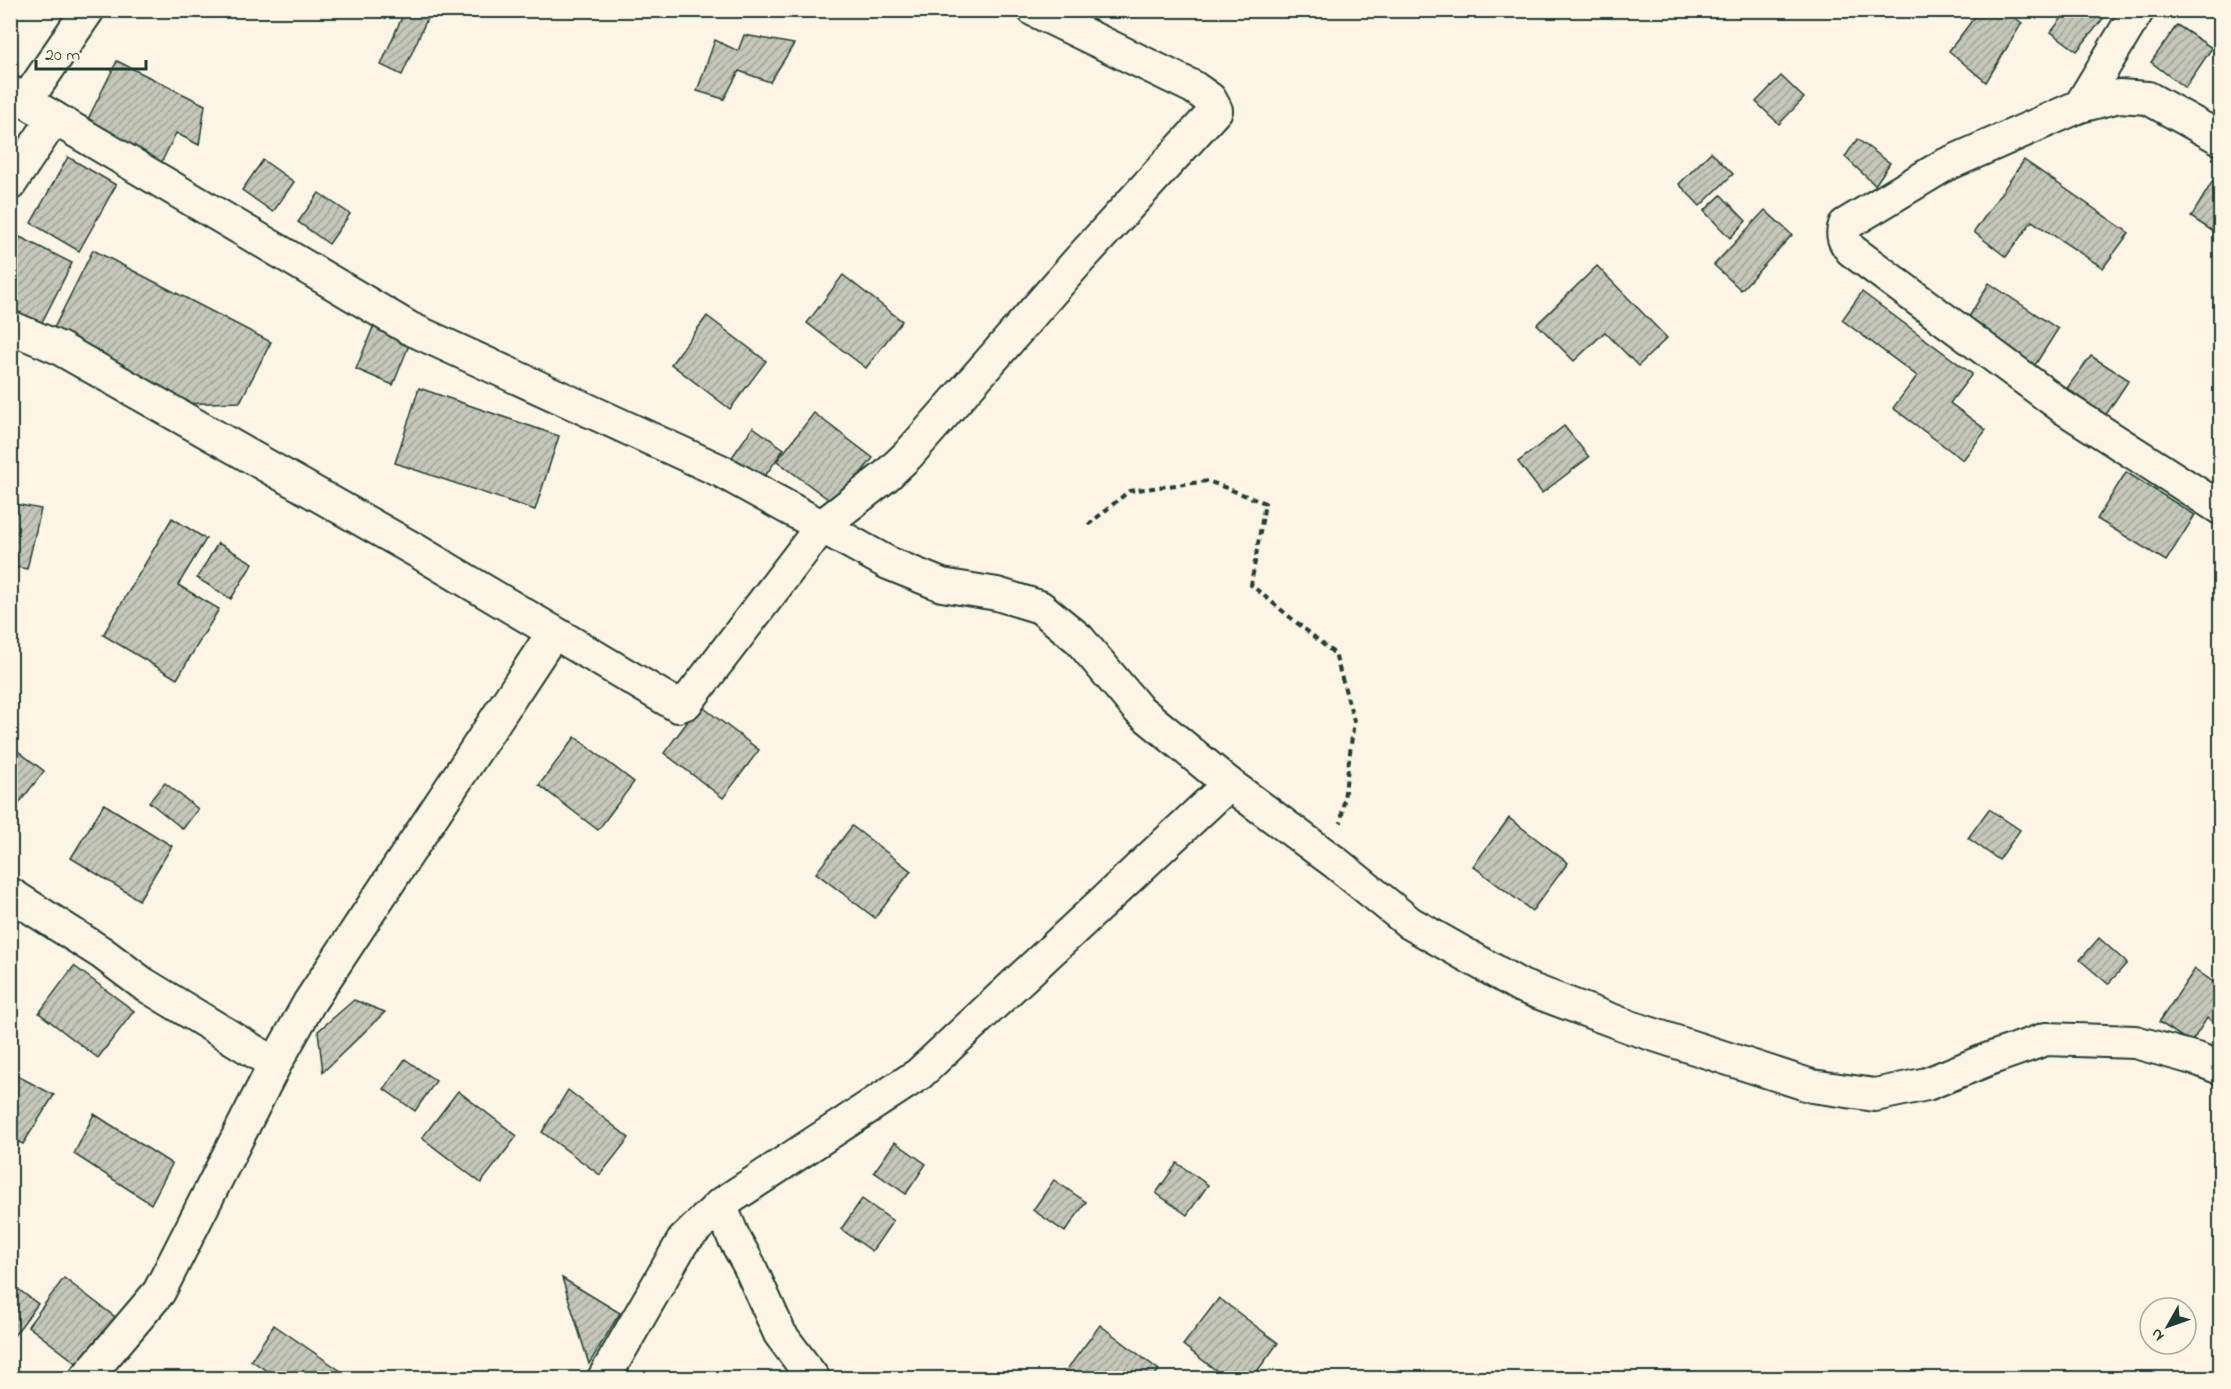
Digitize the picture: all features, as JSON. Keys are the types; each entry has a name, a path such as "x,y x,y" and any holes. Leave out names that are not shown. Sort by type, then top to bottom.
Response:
{"street":[{"path":"88,10 18,97 409,328 723,472 888,563 942,585 997,594 1040,607 1078,639 1138,710 1229,784 1336,862 1410,923 1521,986 1641,1031 1812,1086 1875,1095 1927,1084 2046,1039 2135,1042 2200,1060 2220,1068"},
{"path":"10,327 70,354 417,551 678,706 686,703 822,526 886,476 908,455 1080,259 1216,110 1210,99 1193,87 1034,10"},
{"path":"2080,106 2138,10"},
{"path":"2220,138 2148,98 2120,96 2080,106 1943,166 1845,225 1842,233 1845,243 1851,250 2064,408 2220,508"},
{"path":"10,184 54,118"},
{"path":"86,1378 159,1292 275,1064 309,1003 553,633"},
{"path":"604,1378 682,1241 720,1204 919,1074 1229,784"},
{"path":"10,894 102,953 142,983 275,1064"},
{"path":"720,1204 780,1334 813,1378"}],"path":[{"path":"1088,525 1129,490 1208,481 1265,503 1251,585 1335,654 1354,721 1336,862"}],"building":[{"path":"405,10 430,12 402,75 381,65"},
{"path":"1980,10 2004,10 2022,23 1986,82 1949,51"},
{"path":"2068,10 2110,10 2077,51 2051,32"},
{"path":"2177,25 2212,48 2185,88 2151,62"},
{"path":"744,35 794,44 770,82 739,71 724,99 697,91 715,40 738,51"},
{"path":"117,61 205,105 199,145 176,133 160,165 84,127"},
{"path":"1781,76 1804,98 1779,124 1756,102"},
{"path":"1857,139 1890,163 1875,185 1845,157"},
{"path":"1711,152 1733,174 1700,206 1679,184"},
{"path":"68,157 116,185 79,251 31,223"},
{"path":"263,160 294,182 273,212 242,190"},
{"path":"2024,160 2129,233 2103,268 2032,221 2006,257 1974,232"},
{"path":"2214,179 2220,184 2220,236 2191,217"},
{"path":"319,193 350,214 329,244 298,222"},
{"path":"1721,195 1746,221 1730,238 1704,211"},
{"path":"1765,210 1792,235 1741,290 1714,265"},
{"path":"20,237 72,263 38,330 10,316 10,256"},
{"path":"93,250 271,342 240,402 177,404 49,338"},
{"path":"1597,266 1667,338 1638,366 1605,332 1574,361 1537,324"},
{"path":"843,275 902,321 866,368 807,323"},
{"path":"1989,283 2058,329 2035,365 1966,322"},
{"path":"1862,292 1972,374 1950,403 1986,430 1963,460 1893,408 1917,376 1842,320"},
{"path":"707,316 766,361 730,409 671,364"},
{"path":"376,320 413,335 393,385 356,369"},
{"path":"2091,356 2129,380 2105,416 2067,388"},
{"path":"419,388 559,436 535,510 395,463"},
{"path":"814,413 873,458 836,505 777,461"},
{"path":"1564,426 1589,457 1542,493 1518,462"},
{"path":"753,427 784,449 763,479 732,457"},
{"path":"2126,472 2195,515 2166,561 2097,519"},
{"path":"10,503 41,509 27,569 10,566"},
{"path":"172,518 206,539 178,585 219,609 177,679 103,635"},
{"path":"218,543 253,563 231,599 197,578"},
{"path":"700,705 759,750 723,798 664,753"},
{"path":"575,737 634,782 598,830 539,785"},
{"path":"10,745 44,771 10,815"},
{"path":"165,783 198,809 183,829 149,802"},
{"path":"104,804 172,846 139,900 71,858"},
{"path":"1989,809 2020,830 1999,860 1968,838"},
{"path":"1509,818 1568,863 1532,911 1473,866"},
{"path":"852,826 911,871 875,918 816,873"},
{"path":"2099,938 2127,963 2108,984 2080,960"},
{"path":"74,966 134,1011 98,1058 39,1013"},
{"path":"2195,969 2220,987 2220,1027 2207,1018 2191,1043 2159,1022"},
{"path":"354,1000 385,1012 323,1072 318,1031"},
{"path":"405,1059 436,1081 415,1111 384,1089"},
{"path":"10,1072 54,1095 23,1144 10,1138"},
{"path":"568,1090 629,1138 600,1175 542,1132"},
{"path":"458,1091 517,1136 481,1183 422,1138"},
{"path":"94,1114 172,1164 151,1204 74,1154"},
{"path":"895,1142 926,1164 906,1194 874,1172"},
{"path":"1177,1163 1208,1185 1187,1215 1156,1193"},
{"path":"1054,1180 1086,1202 1065,1232 1033,1210"},
{"path":"862,1199 893,1221 872,1251 841,1229"},
{"path":"64,1278 123,1323 87,1371 28,1326"},
{"path":"562,1278 620,1313 589,1364"},
{"path":"10,1283 38,1304 10,1341"},
{"path":"1219,1298 1278,1343 1252,1378 1226,1378 1183,1345"},
{"path":"274,1325 351,1378 277,1378 251,1360"},
{"path":"1100,1325 1159,1370 1153,1378 1073,1378 1065,1372"}]}
